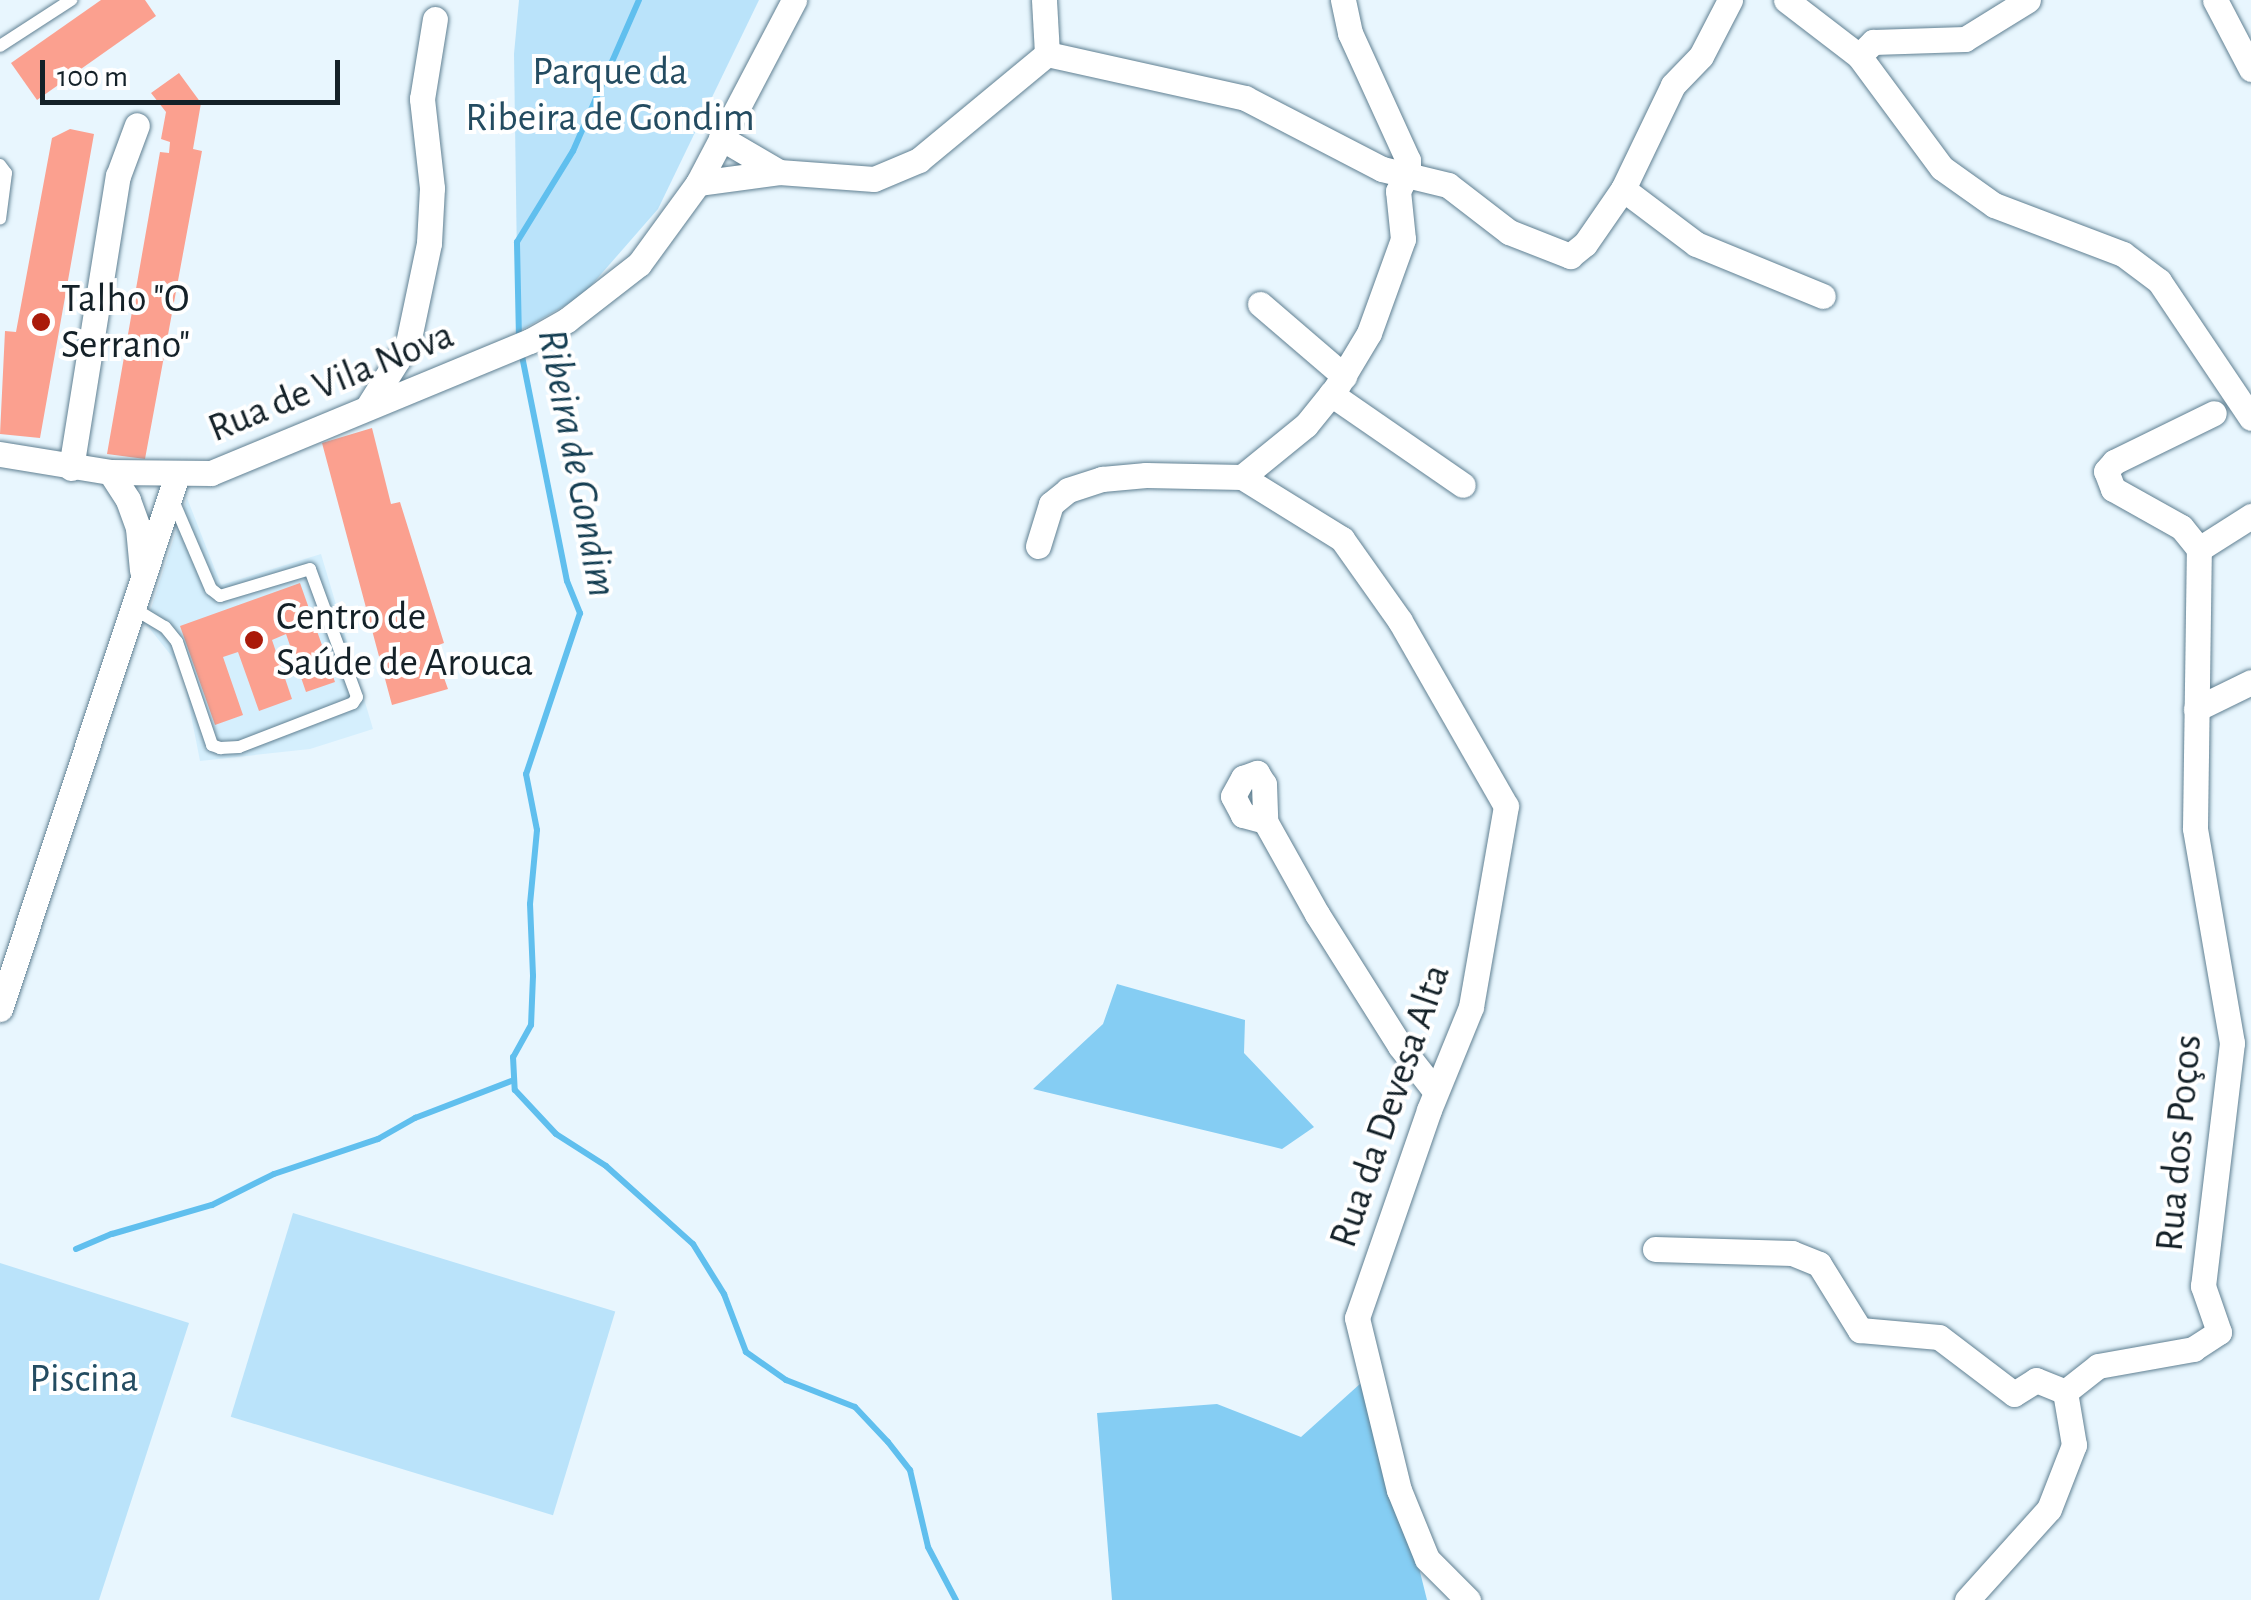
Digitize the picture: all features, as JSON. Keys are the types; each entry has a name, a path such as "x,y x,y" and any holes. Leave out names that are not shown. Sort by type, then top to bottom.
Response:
{"street":[{"name":"Rua de Vila Nova","path":"0,454 174,485 520,345 567,320 640,264 698,182 794,0"},
{"path":"1044,0 1047,54"},
{"path":"1038,546 1051,504 1068,490 1102,480 1146,475 1242,477 1306,425 1338,385 1369,332 1402,239 1398,191 1408,172 1408,160 1350,33 1343,0"},
{"path":"1047,54 1245,98 1382,168 1448,185 1509,232 1570,256 1584,244 1623,189 1673,86 1702,56 1730,0"},
{"path":"1786,0 1858,56 1942,168 1994,205 2123,254 2158,281 2251,418"},
{"path":"1858,56 1873,42 1965,39 2028,0"},
{"path":"2215,0 2251,70"},
{"path":"369,404 408,343 429,243 432,188 422,99 435,19"},
{"path":"698,182 779,172 874,180 919,160 1047,54"},
{"path":"71,468 118,176 137,125"},
{"path":"721,138 779,172"},
{"path":"1623,189 1696,244 1823,296"},
{"path":"1260,304 1338,385 1463,485"},
{"path":"2214,413 2114,462 2106,471 2113,489 2181,527 2198,549 2251,516"},
{"path":"110,472 128,500 138,528 143,577"},
{"name":"Rua da Devesa Alta","path":"1242,477 1342,539 1400,622 1506,806 1471,1007 1436,1092 1356,1318 1406,1508 1427,1559 1468,1600"},
{"path":"0,1009 174,485"},
{"name":"Rua dos Poços","path":"2065,1392 2098,1366 2193,1349 2218,1332 2203,1286 2232,1043 2194,828 2198,549"},
{"path":"2196,709 2251,682"},
{"path":"1266,821 1348,966 1400,1046 1436,1092"},
{"path":"1655,1249 1792,1254 1819,1264 1860,1330 1940,1337 2014,1394 2036,1380 2065,1392 2074,1445 2050,1508 1968,1600"}],"lane":[{"path":"0,46 71,0"},
{"path":"0,165 6,173 0,219"},
{"path":"133,608 165,627 176,642 212,745 220,748 256,740 353,704 357,697 310,570 220,596 211,589 174,485"}],"shaded area":[{"name":"Centro de Saúde de Arouca","path":"187,498 221,585 321,554 373,729 310,749 200,761 182,669 146,624"},
{"path":"1117,984 1245,1020 1244,1053 1314,1127 1282,1149 1033,1089 1103,1024"},
{"path":"1371,1374 1427,1600 1112,1600 1097,1413 1217,1404 1301,1437"}],"green space":[{"name":"Parque da Ribeira de Gondim","path":"519,0 759,0 658,209 582,296 518,332 514,54"},
{"path":"293,1213 615,1312 553,1515 231,1417"},
{"name":"Piscina","path":"0,1263 189,1323 99,1600 0,1600"}],"building":[{"path":"101,0 145,0 156,16 37,100 11,63"},
{"path":"179,73 201,103 193,149 202,151 145,459 107,454 160,152 169,153 170,142 161,139 166,112 151,93"},
{"path":"70,129 94,134 40,438 0,434 5,331 16,332 52,138"},
{"path":"372,428 391,504 400,502 444,643 433,647 448,689 392,705 322,443"},
{"name":"Centro de Saúde de Arouca","path":"300,583 335,682 306,692 286,634 272,640 292,699 259,711 238,652 223,657 243,715 215,725 180,626"}],"waterway":[{"name":"Ribeira de Gondim","path":"519,339 517,242 573,151 639,0"},
{"name":"Ribeira de Gondim","path":"521,351 567,581 580,613 526,774 537,830 530,904 533,976 531,1025 513,1057 515,1090 556,1134 606,1166 693,1244 724,1294 746,1352 786,1380 855,1407 888,1442 910,1470 928,1547 956,1600"},
{"path":"76,1249 112,1234 212,1205 274,1174 378,1139 415,1118 514,1080"}],"place":[{"name":"Talho \"O Serrano\"","path":"41,322"},
{"name":"Centro de Saúde de Arouca","path":"254,640"}]}
